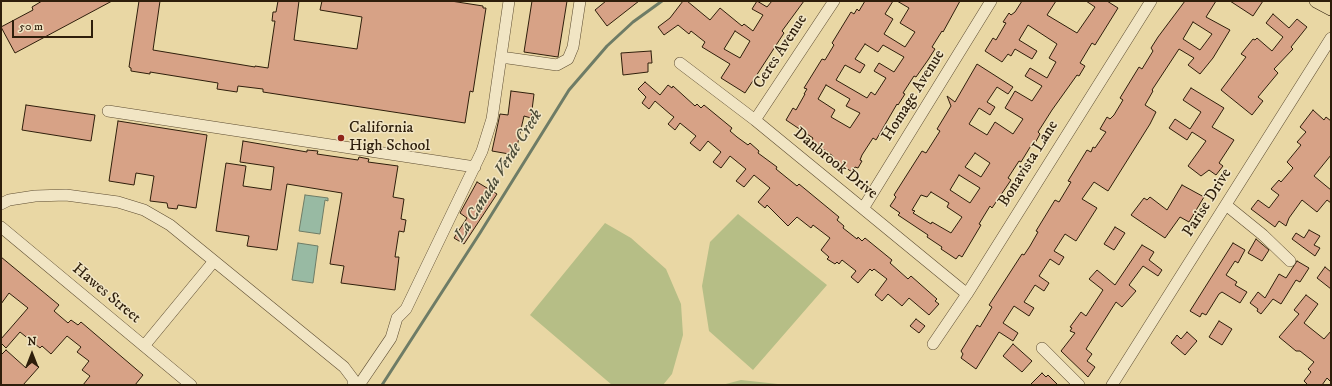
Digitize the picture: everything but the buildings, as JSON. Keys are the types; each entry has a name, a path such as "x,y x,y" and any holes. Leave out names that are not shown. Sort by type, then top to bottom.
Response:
{"main road":[{"path":"1316,1 1331,9"}],"street":[{"path":"359,385 391,338 397,318 406,309 474,167 492,119 509,1"},
{"path":"501,57 557,65 568,59 573,48 580,1"},
{"name":"Ceres Avenue","path":"756,120 834,1"},
{"name":"Homage Avenue","path":"864,207 991,1"},
{"name":"Bonavista Lane","path":"933,344 966,294 1148,2"},
{"name":"Parise Drive","path":"1112,385 1331,38"},
{"name":"Danbrook Drive","path":"680,63 756,120 864,207 966,294"},
{"path":"108,111 474,167"},
{"path":"1,204 9,200 35,196 66,195 118,202 144,210 170,225 344,367 352,379 352,385"},
{"path":"1226,205 1263,235 1290,261"},
{"name":"Hawes Street","path":"1,227 191,385"},
{"path":"144,346 214,261"},
{"path":"1042,348 1079,385"}],"green space":[{"path":"738,214 827,285 753,370 709,331 702,286 710,242"},
{"path":"605,223 631,238 666,269 681,304 683,335 672,374 663,385 612,385 530,315"},
{"path":"741,380 787,385 722,385"}],"shaded area":[{"path":"305,195 328,198 328,201 325,200 320,234 299,231"},
{"path":"298,243 318,246 313,283 292,280"}],"waterway":[{"name":"La Canada Verde Creek","path":"382,385 480,233 569,90 607,46 633,22 662,1"}],"place":[{"name":"California High School","path":"341,138"}]}
